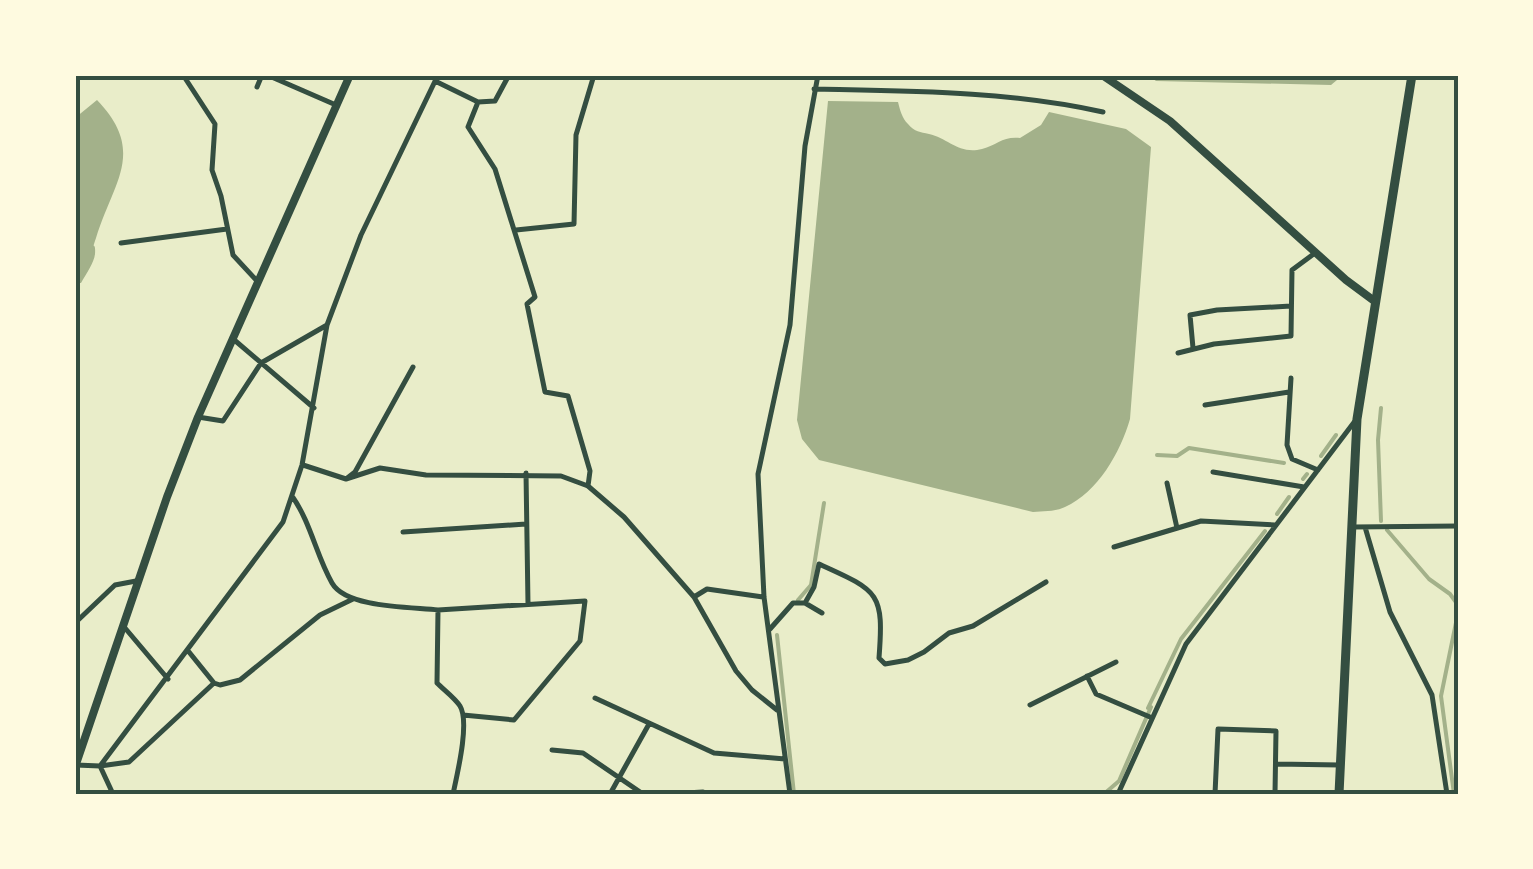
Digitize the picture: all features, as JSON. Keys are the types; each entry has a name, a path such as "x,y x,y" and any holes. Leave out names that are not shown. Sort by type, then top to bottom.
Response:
{"main road":[{"path":"1339,794 1356,418 1412,75"}],"street":[{"path":"182,75 215,124 212,170 232,255 258,282"},
{"path":"257,87 265,75 336,105"},
{"path":"214,683 129,762 75,766 198,417 350,75"},
{"path":"100,766 283,522 302,465 327,324 361,235 437,78 478,102 495,101 509,75"},
{"path":"516,230 574,224 576,135 594,75"},
{"path":"790,794 764,598 758,474 790,325 805,146 818,75"},
{"path":"1102,75 1170,121 1315,253 1374,300"},
{"path":"814,88 1045,99 1104,112"},
{"path":"478,102 468,127 495,169 516,230 535,297 526,304 545,392 568,396 590,471 588,486"},
{"path":"121,244 228,229"},
{"path":"1178,353 1290,336 1292,270 1315,253"},
{"path":"1193,348 1190,315 1291,306"},
{"path":"198,417 223,422 261,362 327,324"},
{"path":"232,338 314,408"},
{"path":"346,479 355,472 413,367"},
{"path":"1291,378 1287,445 1292,460 1318,470"},
{"path":"1205,405 1289,392"},
{"path":"1118,794 1186,644 1356,418"},
{"path":"302,465 346,479 380,468 426,476 561,476 588,486 624,518 694,597 736,671 778,711"},
{"path":"1240,477 1242,466"},
{"path":"1213,472 1304,487"},
{"path":"526,473 528,604"},
{"path":"1167,483 1176,528"},
{"path":"292,496 304,513 334,587 353,599 438,610 585,601 580,641 514,720 462,715"},
{"path":"1114,547 1201,522 1275,525"},
{"path":"403,532 526,524"},
{"path":"1350,527 1458,526"},
{"path":"1365,527 1390,612 1432,695 1446,794"},
{"path":"804,603 814,587 818,564 855,580 878,600 883,614 879,658 885,664 924,652 949,632 973,626 1046,582"},
{"path":"75,624 115,585 138,581"},
{"path":"694,597 707,589 764,598"},
{"path":"189,652 214,683 240,680 320,614 353,599"},
{"path":"770,629 794,603 804,603 822,613"},
{"path":"438,610 437,683 462,707 462,739 452,794"},
{"path":"123,626 168,679"},
{"path":"1030,705 1116,662"},
{"path":"1086,676 1096,694 1150,717"},
{"path":"595,698 714,753 786,760"},
{"path":"610,794 648,724"},
{"path":"1215,794 1218,728 1276,731 1275,794"},
{"path":"552,750 583,753 644,794"},
{"path":"1276,764 1340,765"},
{"path":"100,766 114,794"},
{"path":"672,794 703,792"}],"shaded area":[{"path":"1148,75 1343,75 1331,85 1156,81"},
{"path":"97,100 120,136 122,168 95,242 93,261 81,283 75,283 75,118"},
{"path":"828,101 898,102 904,119 913,129 967,150 1020,138 1041,125 1049,112 1126,129 1151,147 1130,419 1106,470 1077,500 1057,510 1033,512 819,460 802,439 797,420"}],"waterway":[{"path":"1381,408 1381,521"},
{"path":"1321,456 1336,435"},
{"path":"1157,455 1177,456 1189,448 1284,463"},
{"path":"1303,479 1307,474"},
{"path":"1277,514 1289,497"},
{"path":"798,600 811,585 824,503"},
{"path":"1387,530 1429,579 1458,605"},
{"path":"1148,708 1181,639 1265,531"},
{"path":"1454,794 1441,696 1458,613"},
{"path":"777,635 794,794"},
{"path":"1104,794 1119,781 1151,707"}]}
